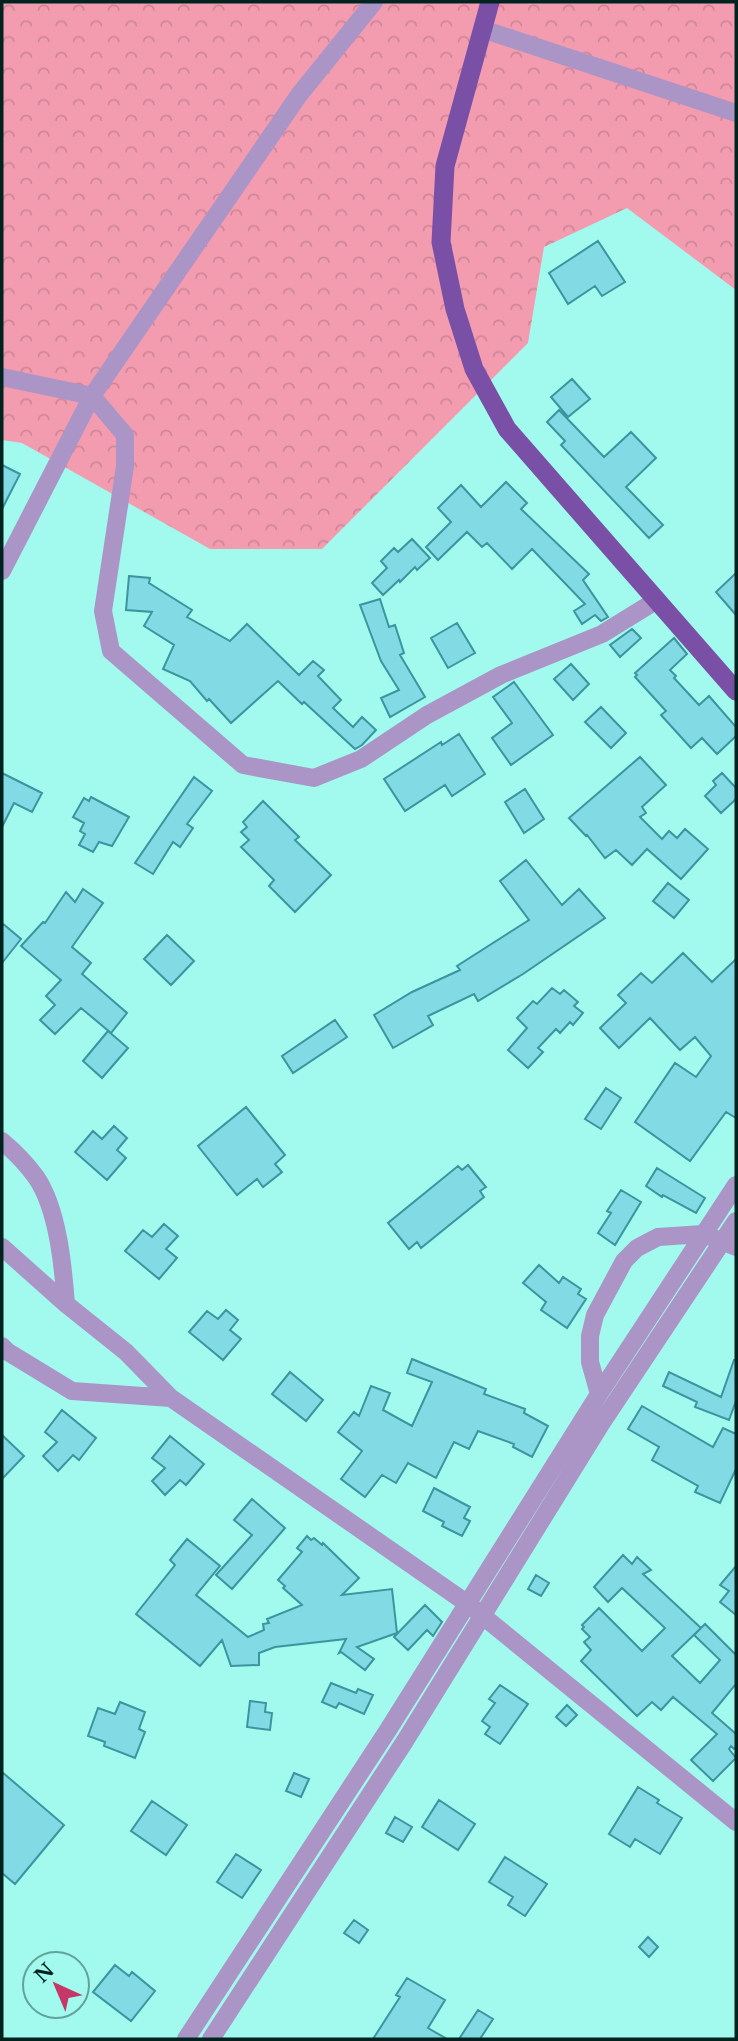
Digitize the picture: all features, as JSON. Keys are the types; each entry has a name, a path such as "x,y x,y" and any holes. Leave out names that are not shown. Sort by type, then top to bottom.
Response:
{"main road":[{"path":"490,2 444,166 441,242 454,309 474,369 507,429 736,691"}],"street":[{"path":"2,571 92,396 299,95 374,2"},
{"path":"482,29 736,113"},
{"path":"2,377 92,396 125,435 125,466 103,611 111,651 243,765 314,778 361,759 439,708 500,675 602,634 657,600"},
{"path":"2,1141 18,1154 37,1178 49,1202 62,1263 66,1304"},
{"path":"211,2039 405,1741 475,1610 599,1394 736,1185"},
{"path":"186,2039 601,1424 730,1244 736,1221"},
{"path":"599,1394 590,1362 590,1336 595,1315 624,1261 637,1248 658,1237 703,1234 730,1244"},
{"path":"2,1247 66,1304 126,1352 172,1398 475,1610 736,1822"},
{"path":"2,1346 72,1391 172,1398"}],"green space":[{"path":"2,2 736,2 736,290 627,208 544,247 528,343 322,549 210,549 22,443 2,440"}],"building":[{"path":"598,241 625,282 602,296 595,286 568,304 549,273"},
{"path":"572,379 590,399 568,417 551,397"},
{"path":"559,410 604,457 631,432 656,458 626,487 663,525 649,538 561,445 565,441 547,422"},
{"path":"2,465 20,474 2,509"},
{"path":"506,482 527,503 521,509 589,574 583,580 608,617 601,621 595,615 582,624 574,611 585,604 532,549 512,569 487,543 482,547 467,532 438,560 426,547 451,522 438,508 461,485 481,507"},
{"path":"412,539 430,558 417,570 415,567 383,595 372,583 387,568 381,561 394,548 398,552"},
{"path":"736,573 736,615 716,592"},
{"path":"129,576 150,578 149,583 192,610 187,617 230,641 247,624 299,675 313,661 324,670 318,676 341,700 333,708 353,727 362,717 376,730 355,749 278,681 231,723 190,681 163,669 174,645 144,626 152,612 126,610"},
{"path":"380,599 389,627 395,625 404,653 400,655 425,697 390,717 381,698 399,690 381,661 360,605"},
{"path":"457,623 475,653 448,668 431,638"},
{"path":"632,629 641,638 620,657 610,645"},
{"path":"674,638 687,654 670,670 676,676 674,678 699,705 709,696 736,727 736,736 717,754 702,738 691,748 661,715 666,711 635,677 635,673"},
{"path":"571,664 589,684 573,700 554,679"},
{"path":"514,682 553,735 511,765 492,738 512,723 493,697"},
{"path":"601,707 626,733 611,748 585,722"},
{"path":"459,734 485,774 452,796 445,785 405,811 384,779 441,742 442,745"},
{"path":"640,757 666,785 642,807 646,813 640,817 662,839 669,831 677,838 685,829 708,849 681,879 647,849 632,865 616,850 605,858 569,818"},
{"path":"2,773 42,793 32,812 14,803 2,827"},
{"path":"722,773 736,788 736,799 721,813 705,796 716,785 713,781"},
{"path":"194,777 212,791 187,824 193,828 180,847 173,842 153,874 135,863"},
{"path":"525,789 544,819 524,833 505,802"},
{"path":"91,797 129,817 112,846 99,842 93,852 79,845 85,834 80,831 84,823 73,817 84,798 89,801"},
{"path":"263,801 299,837 295,840 331,875 295,912 269,886 274,880 241,847 249,840 241,832 247,827 243,822"},
{"path":"526,860 562,905 579,889 605,918 478,1001 474,994 428,1016 433,1025 393,1048 374,1015 412,992 460,970 457,966 529,920 500,881"},
{"path":"668,883 689,900 674,918 653,901"},
{"path":"83,889 103,903 72,947 91,963 82,974 127,1013 111,1033 81,1008 55,1034 40,1020 55,1005 46,996 61,980 21,946 43,922 45,923 66,892 75,902"},
{"path":"2,923 21,939 2,963"},
{"path":"167,935 194,961 171,985 144,959"},
{"path":"683,953 712,982 736,959 736,1118 726,1112 690,1161 635,1122 675,1063 696,1077 711,1056 695,1037 680,1050 650,1018 619,1048 600,1028 626,1003 618,995 641,973 652,983"},
{"path":"552,988 560,994 564,990 578,1002 574,1006 583,1013 573,1025 570,1022 560,1033 556,1029 538,1048 543,1052 528,1068 508,1050 527,1028 517,1018 533,1001 537,1004"},
{"path":"335,1020 347,1037 293,1073 282,1056"},
{"path":"108,1031 128,1048 102,1078 83,1061"},
{"path":"606,1088 621,1098 601,1129 585,1119"},
{"path":"246,1107 285,1155 275,1164 282,1172 263,1187 257,1179 237,1195 198,1146"},
{"path":"114,1126 127,1138 117,1150 126,1158 107,1180 75,1152 93,1131 102,1139"},
{"path":"468,1165 486,1187 480,1191 484,1197 421,1248 417,1242 409,1249 388,1223 458,1166 462,1170"},
{"path":"657,1168 705,1198 696,1213 646,1186"},
{"path":"621,1190 641,1202 615,1245 598,1233 611,1213 607,1211"},
{"path":"164,1224 178,1236 166,1249 177,1258 159,1279 125,1251 143,1230 152,1237"},
{"path":"539,1265 559,1283 563,1277 581,1289 578,1294 586,1299 567,1328 541,1310 546,1302 523,1283"},
{"path":"226,1310 238,1320 230,1330 241,1339 223,1360 189,1332 207,1311 218,1319"},
{"path":"412,1359 486,1389 484,1394 525,1409 524,1413 548,1426 532,1457 513,1447 514,1444 478,1431 469,1449 454,1442 436,1478 408,1463 396,1483 382,1475 365,1497 341,1479 362,1451 338,1432 354,1412 359,1416 371,1386 390,1393 383,1410 412,1426 432,1382 407,1373"},
{"path":"734,1360 736,1401 729,1420 695,1407 697,1402 663,1386 669,1372 721,1397"},
{"path":"290,1372 323,1400 306,1421 272,1394"},
{"path":"642,1406 713,1447 723,1428 736,1434 736,1469 720,1503 695,1492 698,1486 652,1460 659,1447 628,1429"},
{"path":"62,1410 96,1438 79,1460 73,1455 58,1471 43,1456 57,1442 45,1432"},
{"path":"2,1435 24,1456 2,1479"},
{"path":"170,1436 204,1464 186,1485 180,1480 165,1495 152,1481 165,1468 152,1458"},
{"path":"434,1488 470,1507 464,1518 470,1521 462,1536 442,1526 444,1522 423,1511"},
{"path":"252,1499 285,1528 232,1589 216,1575 252,1535 234,1520"},
{"path":"307,1536 322,1545 323,1543 359,1578 342,1595 392,1589 397,1633 357,1647 374,1659 365,1670 339,1653 346,1639 275,1647 259,1653 259,1665 231,1666 222,1640 200,1666 136,1614 175,1565 170,1560 187,1539 220,1566 196,1595 248,1637 264,1630 263,1624 269,1623 267,1619 302,1605 278,1580 302,1552 297,1548"},
{"path":"623,1555 632,1564 637,1557 651,1570 643,1574 701,1628 705,1624 736,1655 736,1684 712,1713 736,1734 736,1747 734,1749 731,1746 729,1749 736,1758 713,1781 691,1760 717,1734 673,1697 661,1710 652,1702 637,1716 581,1661 591,1650 584,1642 590,1637 582,1629 582,1625 599,1608 642,1651 665,1628 622,1588 608,1602 594,1587","holes":["701,1628 694,1635 720,1660 700,1683 672,1656"]},
{"path":"736,1566 736,1615 720,1602 729,1591 720,1585"},
{"path":"536,1575 549,1583 541,1596 528,1589"},
{"path":"425,1605 442,1622 433,1636 427,1630 408,1650 394,1637"},
{"path":"331,1683 356,1693 358,1689 373,1695 364,1714 339,1703 336,1708 322,1702"},
{"path":"500,1685 528,1704 500,1744 485,1734 490,1727 482,1721 495,1703 489,1699"},
{"path":"250,1701 266,1703 265,1712 272,1713 270,1730 247,1727"},
{"path":"120,1702 145,1712 139,1729 145,1732 135,1758 104,1746 105,1742 88,1736 98,1708 115,1714"},
{"path":"567,1705 577,1715 566,1726 556,1717"},
{"path":"2,1772 64,1825 15,1884 2,1873"},
{"path":"294,1773 309,1779 301,1797 286,1791"},
{"path":"638,1787 659,1800 657,1803 682,1818 660,1854 635,1839 630,1847 609,1834"},
{"path":"439,1800 475,1824 458,1850 422,1827"},
{"path":"152,1801 187,1825 166,1855 131,1831"},
{"path":"395,1817 412,1827 403,1842 386,1833"},
{"path":"236,1854 261,1870 242,1898 217,1882"},
{"path":"505,1857 547,1884 525,1916 508,1905 513,1897 489,1882"},
{"path":"354,1920 368,1930 359,1943 344,1933"},
{"path":"648,1937 658,1947 649,1957 639,1947"},
{"path":"115,1965 129,1976 132,1972 155,1991 131,2021 93,1992"},
{"path":"407,1978 445,2000 428,2028 447,2039 373,2039 400,1997 396,1995"},
{"path":"478,2010 493,2019 480,2039 459,2039"}]}
